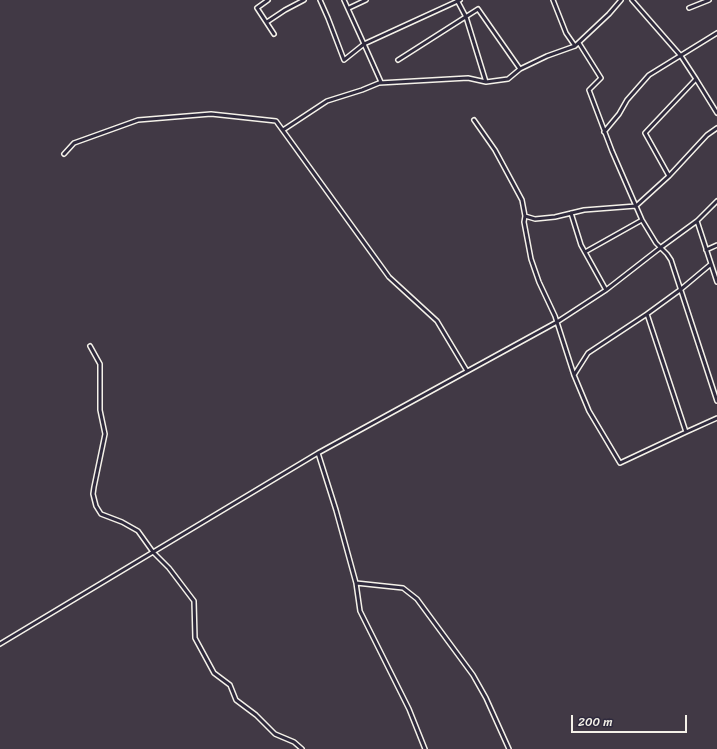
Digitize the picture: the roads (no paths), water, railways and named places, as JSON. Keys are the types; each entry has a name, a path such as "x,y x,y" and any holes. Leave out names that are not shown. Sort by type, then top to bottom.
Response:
{"street":[{"path":"268,0 257,8 274,34"},
{"path":"267,22 304,0"},
{"path":"320,0 344,60 364,44 459,0 466,17 486,82"},
{"path":"344,0 349,8 381,82"},
{"path":"349,8 366,0"},
{"path":"553,0 566,33 575,46"},
{"path":"283,130 327,101 381,82 468,78 486,82 508,79 520,69 547,56 575,46 609,14 621,0"},
{"path":"632,0 681,56 717,113"},
{"path":"689,8 709,0"},
{"path":"398,60 478,9 520,69"},
{"path":"604,132 619,114 627,100 649,75 717,33"},
{"path":"579,43 601,78 589,90 604,132 642,220 660,248 671,260 717,401"},
{"path":"669,176 645,133 696,79"},
{"path":"64,154 74,142 138,120 211,114 276,121 389,277 437,322 467,371"},
{"path":"474,120 495,150 520,195 525,216 524,222 531,259 539,282 557,322 574,375 589,411 620,463 717,418"},
{"path":"525,216 535,219 554,217 584,210 636,206 669,176 707,135 717,128"},
{"path":"0,644 318,453 557,322 606,290 696,220 717,201"},
{"path":"571,213 581,245 606,290"},
{"path":"585,252 642,220"},
{"path":"696,220 717,282"},
{"path":"706,250 717,245"},
{"path":"574,375 588,353 680,290 711,264"},
{"path":"646,314 686,432"},
{"path":"90,346 100,364 100,410 105,434 93,494 96,506 101,514 122,522 138,531 153,552 169,568 194,601 195,638 214,673 230,685 236,700 256,715 275,734 294,742 302,749"},
{"path":"318,453 336,510 356,583 360,611 409,709 425,749"},
{"path":"356,583 403,588 417,599 473,675 486,698 508,749"}]}
